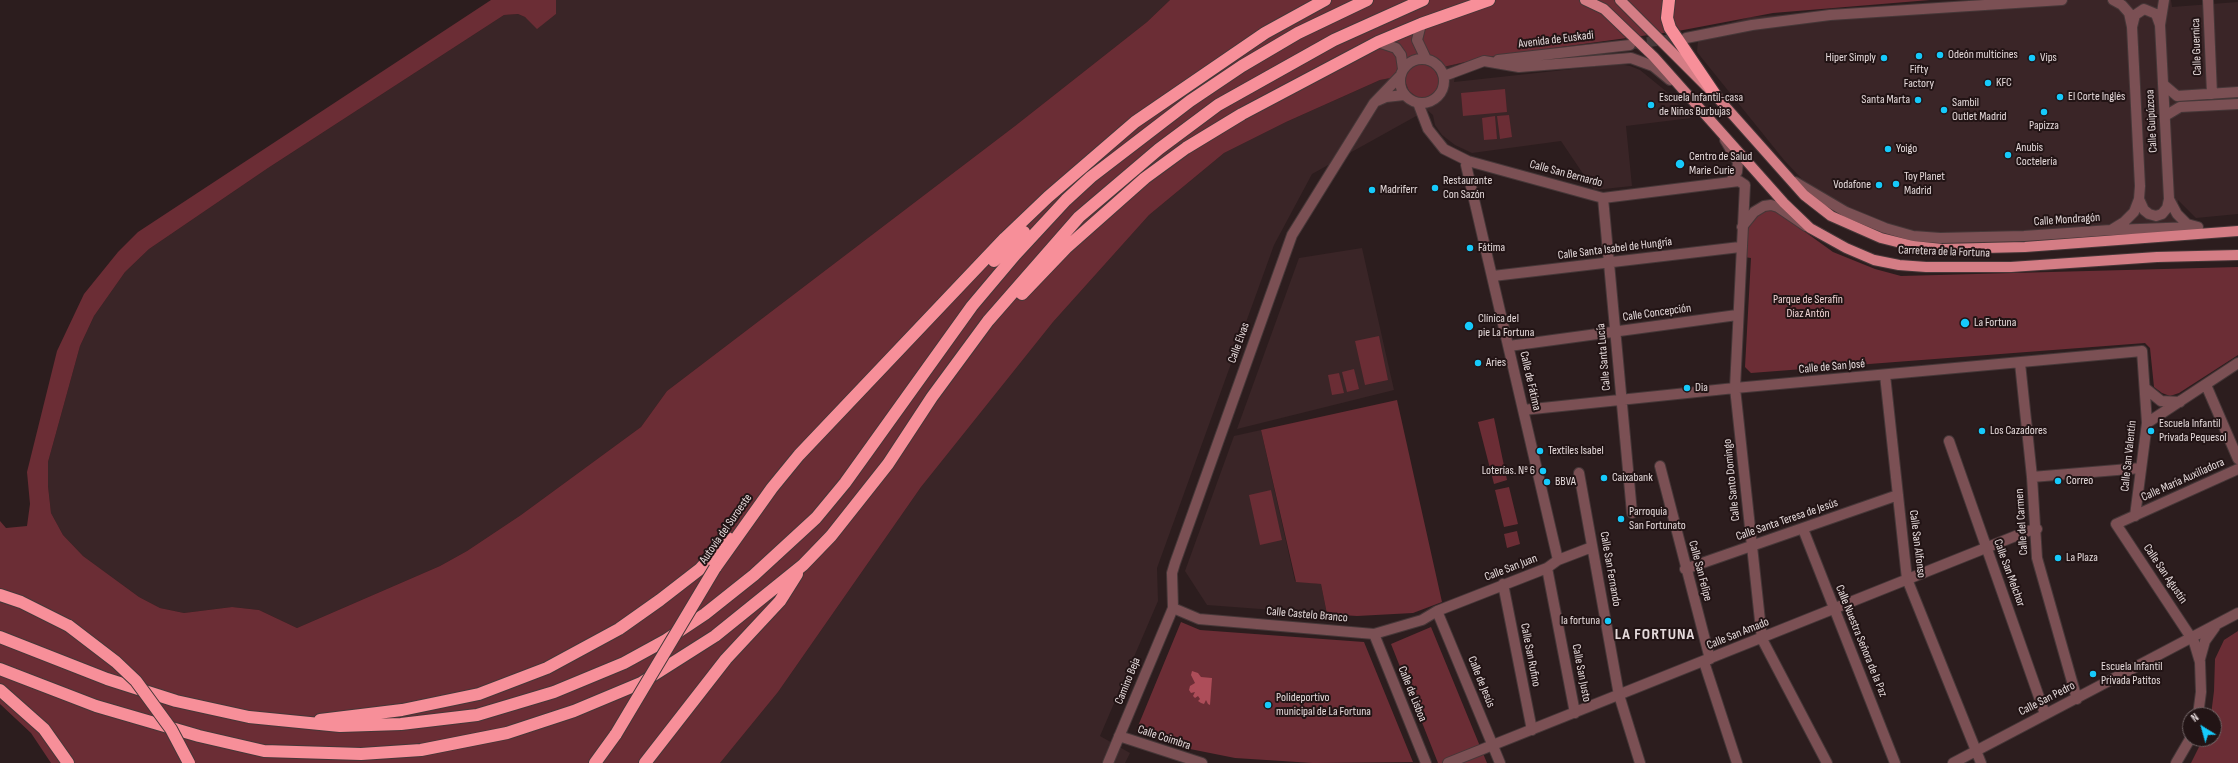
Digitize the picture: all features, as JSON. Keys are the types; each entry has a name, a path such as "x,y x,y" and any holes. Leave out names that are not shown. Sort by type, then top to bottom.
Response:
{"highway":[{"path":"914,336 1005,238 1091,159 1129,127 1265,33 1325,0"},
{"path":"0,637 108,679 176,701 249,717 300,724 340,726 401,724 477,714 554,692 624,663 666,640 705,614 754,575 816,518 850,477 972,306 1015,255 1066,200 1091,178 1196,96 1298,33 1366,0"},
{"path":"0,669 96,706 199,736 264,751 361,754 421,750 507,733 574,711 641,682 715,636 803,565 831,536 888,464 932,397 988,321 1079,217 1159,149 1218,105 1334,40 1423,0"},
{"path":"988,321 1012,304 1066,248 1145,178 1186,148 1242,114 1378,42 1420,24 1489,0"},
{"path":"1669,0 1667,18 1670,28 1716,96"},
{"path":"914,336 952,304 1029,226 1066,200"},
{"name":"Autovía del Suroeste","path":"595,763 616,734 715,568 772,488 844,406 914,336"},
{"path":"300,724 402,710 479,694 547,668 619,628 660,600 694,573 722,545 772,488"},
{"path":"645,763 726,659 780,601 803,565"},
{"path":"0,595 21,602 69,626 116,662 136,681 171,729 189,763"},
{"path":"0,690 44,730 68,763"}],"main road":[{"name":"Carretera de la Fortuna","path":"1585,0 1604,9 1617,21 1685,92 1810,228 1846,248 1874,260 1926,268 2011,267 2157,257 2238,256"},
{"name":"Carretera de la Fortuna","path":"1620,0 1716,96 1804,195 1831,216 1881,238 1913,246 1942,249 2025,247 2209,235 2238,231"}],"street":[{"path":"1686,38 1752,25 1830,16 2062,0"},
{"path":"2113,0 2122,5 2129,13 2132,27 2139,199 2144,210 2149,214 2156,216 2162,214 2167,208 2169,199"},
{"name":"Calle Guipúzcoa","path":"2164,0 2160,25 2169,199 2177,214 2187,224 2198,227 2209,235"},
{"name":"Calle Guernica","path":"2208,0 2212,94"},
{"path":"2132,27 2136,16 2144,9 2156,14 2160,25"},
{"path":"1420,24 1417,40 1426,59"},
{"path":"1378,42 1396,48 1401,55 1402,72 1400,86 1404,95"},
{"name":"Avenida de Euskadi","path":"1444,76 1484,61 1630,44"},
{"path":"1484,61 1519,67 1631,58 1654,66 1685,92"},
{"path":"1374,103 1386,97 1404,95 1418,103 1426,103 1438,97 1442,90 1444,76 1438,65 1426,59 1413,60 1402,72"},
{"name":"Calle Elvas","path":"1173,608 1172,573 1175,563 1292,235 1374,103 1402,72"},
{"path":"2163,84 2177,96 2238,92"},
{"name":"Calle San Bernardo","path":"1418,103 1428,129 1444,149 1468,161 1603,198 1734,182"},
{"path":"2165,116 2180,107 2238,104"},
{"path":"1717,127 1738,162 1734,182"},
{"name":"Calle de Fátima","path":"1468,161 1466,165 1558,560"},
{"name":"Calle Mondragón","path":"1788,177 1846,212 1886,228 1913,236 1940,238 2111,230 2129,218 2139,199"},
{"name":"Calle Santo Domingo","path":"1734,182 1744,183 1745,188 1740,246 1735,388 1762,639 1827,763"},
{"name":"Calle Santa Lucía","path":"1603,198 1632,513"},
{"path":"1742,227 1754,212 1764,206 1771,205 1810,228"},
{"path":"2111,230 2198,227"},
{"name":"Calle Santa Isabel de Hungría","path":"1492,276 1610,263 1740,246"},
{"name":"Calle Concepción","path":"1509,346 1737,315"},
{"name":"Calle de San José","path":"1524,410 1735,388 2142,351"},
{"name":"Calle San Valentín","path":"2135,516 2147,423 2142,351"},
{"name":"Calle del Carmen","path":"2020,363 2037,529 2037,558 2077,699"},
{"path":"2147,423 2238,363"},
{"name":"Calle San Alfonso","path":"1885,375 1907,579 1975,752 1981,763"},
{"path":"2206,385 2238,459"},
{"path":"2145,388 2161,401 2180,402"},
{"name":"Calle San Melchor","path":"1949,441 2045,714"},
{"name":"Calle San Felipe","path":"1660,466 1707,660 1737,763"},
{"path":"2032,477 2141,468"},
{"name":"Calle María Auxiliadora","path":"2116,524 2238,469"},
{"name":"Calle San Fernando","path":"1579,473 1619,695 1640,763"},
{"name":"Calle Santa Teresa de Jesús","path":"1685,569 1898,496"},
{"name":"Calle San Agustín","path":"2116,524 2192,638 2200,659"},
{"name":"Calle Nuestra Señora de la Paz","path":"1803,529 1895,763"},
{"name":"Calle San Amado","path":"1448,763 1762,639 1907,579 2037,529"},
{"name":"Calle San Juan","path":"1437,611 1547,568 1558,560 1592,547"},
{"name":"Calle San Justo","path":"1547,568 1575,713"},
{"name":"Calle San Rufino","path":"1503,584 1532,730"},
{"name":"Calle Castelo Branco","path":"1173,608 1199,619 1374,634 1407,625 1437,611"},
{"name":"Camino Beja","path":"1108,763 1173,608"},
{"name":"Calle de Jesús","path":"1437,611 1500,763"},
{"name":"Calle San Pedro","path":"1954,763 2238,613"},
{"path":"2199,707 2201,692 2200,659 2206,641 2218,624"},
{"name":"Calle de Lisboa","path":"1374,634 1426,763"},
{"name":"Calle Coimbra","path":"1119,736 1202,763"},
{"path":"2176,763 2185,747"}],"shaded area":[{"path":"556,0 1170,0 1147,22 1015,126 667,391 641,427 521,515 467,551 440,566 297,628 259,610 232,607 184,613 160,608 139,597 83,556 63,535 51,513 48,486 48,462 80,346 94,316 125,272 149,249 268,168 504,15 518,14 525,17 537,28 556,14"},
{"path":"1990,0 2171,0 2172,7 2238,2 2238,214 2196,218 2178,200 2180,232 1968,243 1887,235 1832,211 1784,160 1697,52 1698,40 1714,28 1750,17"},
{"path":"1457,64 1454,82 1619,64 1630,66 1640,70 1667,92 1691,118 1626,126 1632,186 1594,190 1561,141 1472,153 1455,145 1442,135 1435,125 1433,115 1427,110 1312,174 1274,245 1157,568 1158,601 1100,736 1130,753 1125,763 720,763 778,692 921,487 1053,322 1149,215 1224,153 1286,122 1380,80"},
{"path":"1362,248 1394,390 1237,429 1299,258"},
{"path":"1261,430 1295,581 1321,584 1327,614 1207,605 1185,571 1234,436"},
{"path":"1192,671 1198,673 1201,677 1212,678 1210,705 1206,700 1204,704 1198,701 1200,699 1198,696 1195,698 1193,696 1195,692 1191,693 1189,690 1190,686 1195,683 1191,675"}],"green space":[{"path":"491,0 556,0 556,14 537,29 525,17 518,14 504,15 268,168 149,249 125,272 94,316 80,346 48,462 48,486 51,513 63,535 83,556 139,597 160,608 184,613 232,607 259,610 297,628 440,566 467,551 521,515 641,427 667,391 1015,126 1147,22 1170,0 1930,0 1773,13 1678,31 1488,57 1434,69 1439,79 1439,84 1437,90 1428,97 1417,97 1409,91 1405,81 1406,75 1380,80 1286,122 1224,153 1149,215 1053,322 921,487 778,692 720,763 51,763 31,733 0,704 0,521 6,528 27,526 30,504 27,472 57,351 84,294 118,252 138,232"},
{"path":"1505,89 1507,112 1463,116 1461,93"},
{"path":"1509,115 1512,137 1500,139 1497,116"},
{"path":"1495,116 1497,139 1484,140 1482,118"},
{"name":"Parque de Serafín Díaz Antón","path":"1765,210 1776,211 1833,252 1875,269 1901,276 2238,267 2238,355 2179,393 2170,396 2162,393 2154,387 2150,348 2145,343 1751,373 1745,367 1751,258 1744,257 1747,230 1758,214"},
{"path":"1379,336 1388,380 1365,385 1355,341"},
{"path":"1354,369 1359,389 1347,392 1342,372"},
{"path":"1339,373 1344,393 1332,395 1328,375"},
{"path":"1397,400 1442,602 1413,613 1357,616 1327,614 1321,584 1296,582 1261,430"},
{"path":"1494,418 1507,480 1494,484 1478,422"},
{"path":"1509,487 1518,524 1504,527 1495,490"},
{"path":"1271,490 1282,540 1260,545 1249,495"},
{"path":"1517,531 1520,544 1507,548 1504,534"},
{"name":"Polideportivo municipal de La Fortuna","path":"1181,622 1200,630 1364,642 1413,762 1313,763 1235,758 1185,748 1136,731"},
{"path":"1431,627 1487,763 1438,763 1391,644"},
{"path":"2238,631 2238,763 2191,763 2199,747 2222,747 2222,707 2212,707 2215,659 2224,640"}],"tunnel":[{"path":"1632,44 1684,38"}],"place":[{"name":"Odeón multicines","path":"1940,55"},
{"name":"Fifty Factory","path":"1919,56"},
{"name":"Hiper Simply","path":"1884,58"},
{"name":"Vips","path":"2032,58"},
{"name":"KFC","path":"1988,83"},
{"name":"El Corte Inglés","path":"2060,97"},
{"name":"Santa Marta","path":"1918,100"},
{"name":"Escuela Infantil-casa de Niños Burbujas","path":"1651,105"},
{"name":"Sambil Outlet Madrid","path":"1944,110"},
{"name":"Papizza","path":"2044,112"},
{"name":"Yoigo","path":"1888,149"},
{"name":"Anubis Coctelería","path":"2008,155"},
{"name":"Centro de Salud Marie Curie","path":"1680,164"},
{"name":"Toy Planet Madrid","path":"1896,184"},
{"name":"Vodafone","path":"1879,185"},
{"name":"Restaurante Con Sazón","path":"1435,188"},
{"name":"Madriferr","path":"1372,190"},
{"name":"Fátima","path":"1470,248"},
{"name":"La Fortuna","path":"1965,323"},
{"name":"Clínica del pie La Fortuna","path":"1469,326"},
{"name":"Aries","path":"1478,363"},
{"name":"Dia","path":"1687,388"},
{"name":"Los Cazadores","path":"1982,431"},
{"name":"Escuela Infantil Privada Pequesol","path":"2151,431"},
{"name":"Textiles Isabel","path":"1540,451"},
{"name":"Loterías. Nº 6","path":"1543,471"},
{"name":"Caixabank","path":"1604,478"},
{"name":"Correo","path":"2058,481"},
{"name":"BBVA","path":"1547,482"},
{"name":"Parroquia San Fortunato","path":"1621,519"},
{"name":"La Plaza","path":"2058,558"},
{"name":"la fortuna","path":"1608,621"},
{"name":"Escuela Infantil Privada Patitos","path":"2093,674"},
{"name":"Polideportivo municipal de La Fortuna","path":"1268,705"}],"district":[{"name":"LA FORTUNA","path":"1655,635"}]}
